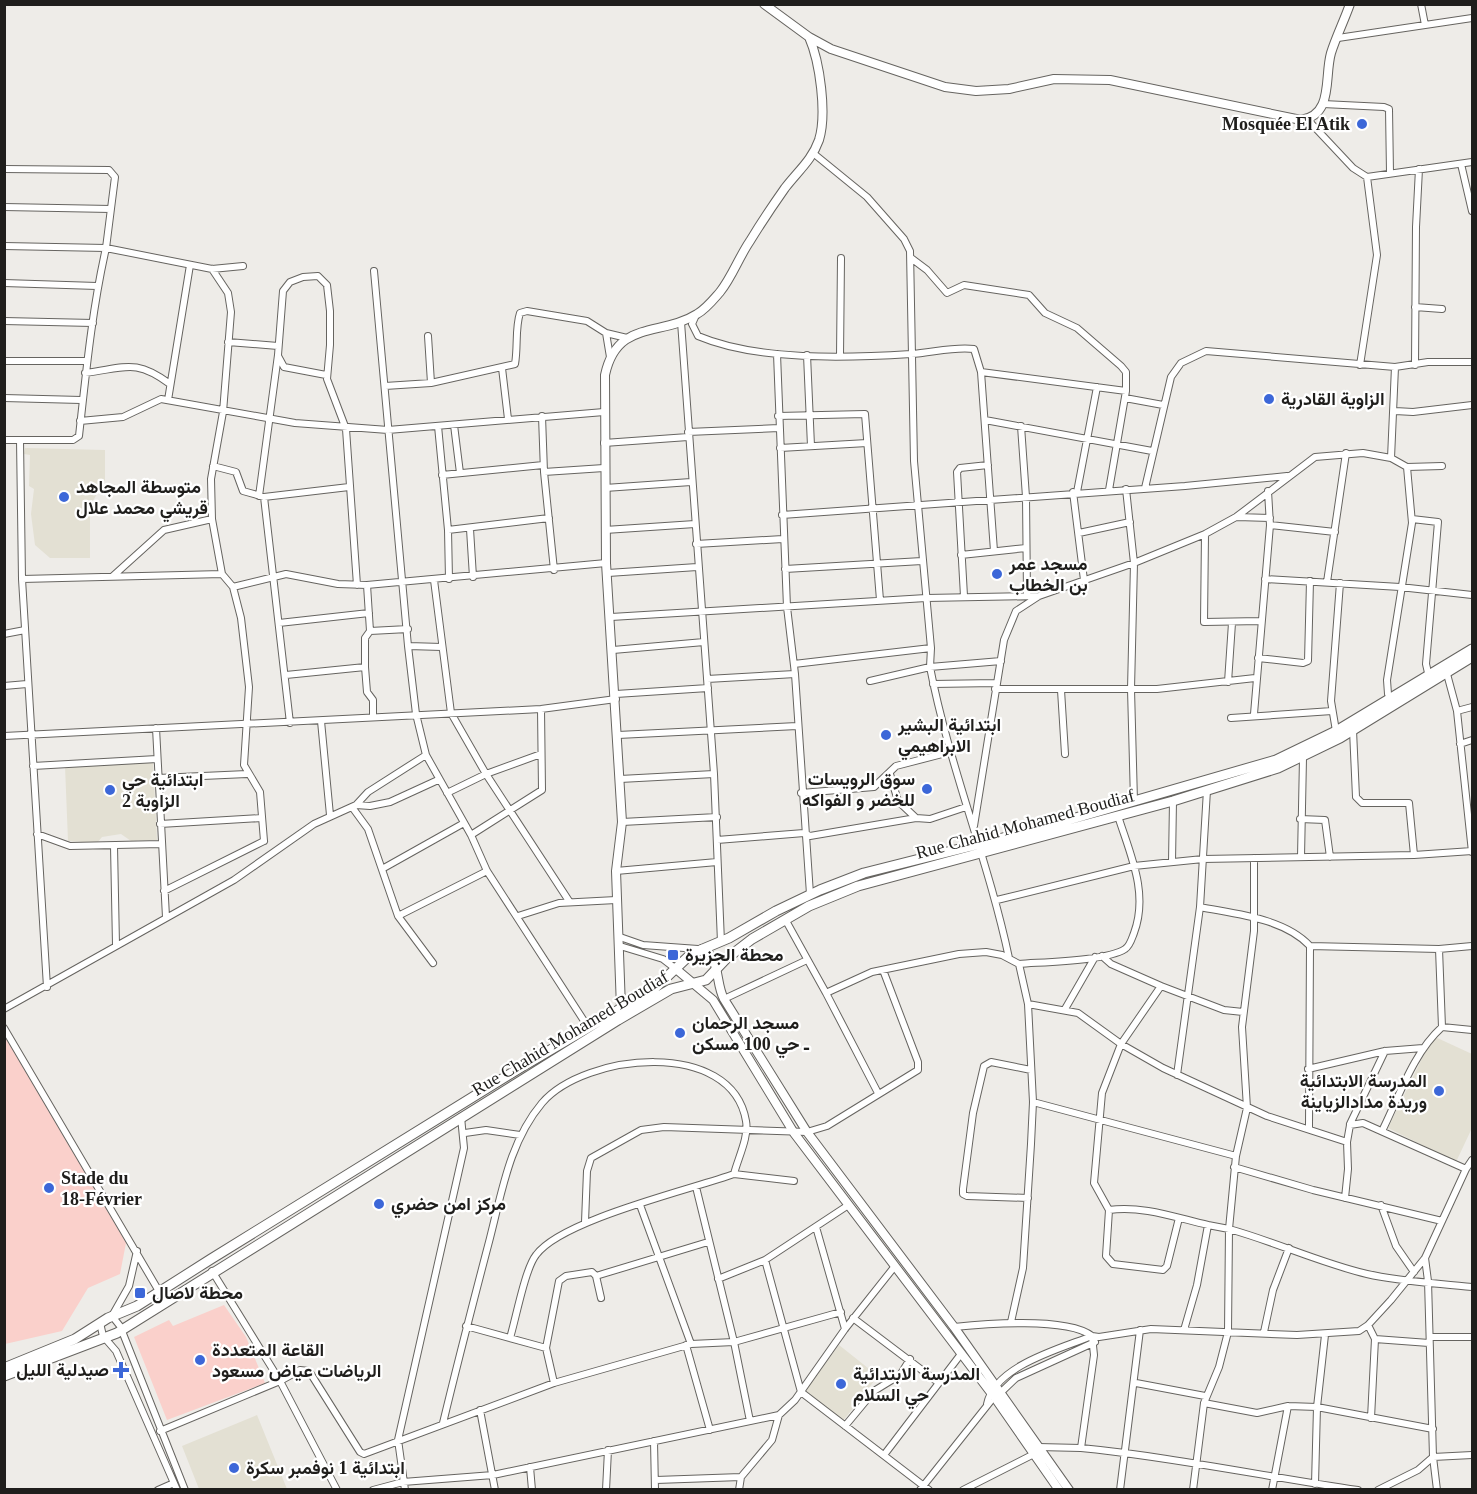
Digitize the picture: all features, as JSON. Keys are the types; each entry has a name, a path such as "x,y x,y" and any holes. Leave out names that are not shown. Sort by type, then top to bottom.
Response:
{"main road":[{"name":"Rue Chahid Mohamed Boudiaf","path":"4,1376 121,1330 644,1004 675,987 706,980 736,951 785,919 814,896 840,892 893,877 1134,801 1276,760 1336,731 1473,649"},
{"name":"Rue Chahid Mohamed Boudiaf","path":"4,1368 75,1339 112,1316 160,1293 211,1259 588,1027 654,989 686,958 702,949 814,896 891,866 981,849 1118,816 1173,801 1303,758 1473,657"},
{"path":"891,866 893,877"}],"street":[{"path":"764,4 809,38 831,49 959,90 1009,89 1054,79 1110,80 1243,110 1307,119 1316,115 1323,104 1329,64 1350,4"},
{"path":"1421,4 1425,25"},
{"path":"1338,38 1473,18"},
{"path":"610,357 627,338 642,331 681,322 696,315 719,292 749,242 813,153 822,122 818,58 809,38"},
{"path":"818,58 831,49"},
{"path":"1323,104 1384,106 1389,109 1390,173"},
{"path":"1307,119 1353,168 1367,177 1473,162"},
{"path":"813,153 873,204 908,245 910,354 918,506 931,648 930,667 950,752 997,900 1009,958"},
{"path":"1461,164 1473,211"},
{"path":"4,169 108,170 115,177 106,248 97,286 86,362 79,436 73,440 4,440"},
{"path":"1415,365 1419,169"},
{"path":"1360,365 1377,255 1367,177"},
{"path":"4,207 111,209"},
{"path":"4,246 106,248 212,269 243,266"},
{"path":"840,356 841,258"},
{"path":"910,258 927,270 947,293 963,285 1029,295 1045,313 1077,328 1121,366 1126,372 1126,394 1109,490"},
{"path":"168,400 190,265"},
{"path":"212,269 231,300 223,412 210,490 222,574 233,586 245,638 249,687 244,765 247,774 260,792 264,841"},
{"path":"374,271 408,645 416,714 426,755 471,835 487,872 518,916 588,1027"},
{"path":"290,723 273,577 273,557 262,496 268,419 278,355 283,291 290,282 303,277 318,276 327,285 330,345 326,375 346,429 357,585"},
{"path":"4,283 97,286"},
{"path":"1415,307 1442,309"},
{"path":"386,386 431,383 502,368 515,363 520,313 527,311 583,320 606,333 627,338"},
{"path":"696,315 692,324 698,336 720,344 777,354 807,356 910,354 972,348 977,353 981,372 994,551"},
{"path":"4,321 93,323"},
{"path":"681,322 697,567 717,817 721,942"},
{"path":"606,333 610,357 605,375 605,530 622,822 616,871 621,1008"},
{"path":"428,336 431,383"},
{"path":"228,342 278,346"},
{"path":"1145,489 1163,405 1174,369 1201,352 1395,367 1473,362"},
{"path":"777,354 787,607 795,674 804,833 814,896"},
{"path":"278,355 284,367 326,375"},
{"path":"807,356 812,446"},
{"path":"4,361 86,362"},
{"path":"85,373 138,366 150,370 170,384"},
{"path":"1391,458 1395,411 1395,367"},
{"path":"502,368 508,419"},
{"path":"981,372 1097,387 1163,405"},
{"path":"1084,580 1075,492 1097,387"},
{"path":"4,398 81,400"},
{"path":"80,421 123,417 155,400 168,400 223,412 346,429 388,430 604,412"},
{"path":"1395,411 1413,412 1473,405"},
{"path":"778,416 864,413 880,600"},
{"path":"542,417 543,468 554,570"},
{"path":"985,420 1087,437 1152,451"},
{"path":"454,425 460,473"},
{"path":"438,426 448,530 448,579"},
{"path":"1021,426 1026,497 1027,595"},
{"path":"604,443 779,428"},
{"path":"20,440 22,579 46,987"},
{"path":"780,448 867,443"},
{"path":"1327,582 1346,453"},
{"path":"974,826 1000,661 1011,619 1016,611 1039,596 1205,534 1236,517 1287,476 1315,457 1346,453 1391,458 1407,467 1442,466"},
{"path":"964,596 957,469 988,465"},
{"path":"213,466 236,472 243,491 262,496 349,487"},
{"path":"1392,698 1388,691 1387,680 1412,519 1407,467"},
{"path":"442,475 543,468 604,468"},
{"path":"782,515 958,503 1075,492 1145,489 1287,476"},
{"path":"605,488 691,482"},
{"path":"1126,489 1134,562 1131,689 1134,801"},
{"path":"1254,714 1270,521 1268,491"},
{"path":"1236,517 1335,532"},
{"path":"448,530 549,518"},
{"path":"113,577 164,530 213,519"},
{"path":"1412,519 1437,522 1426,664 1429,677"},
{"path":"1079,533 1130,522"},
{"path":"605,530 695,524"},
{"path":"470,529 473,577"},
{"path":"1205,534 1204,622 1262,621"},
{"path":"696,544 783,539"},
{"path":"961,555 1026,548"},
{"path":"785,569 922,561"},
{"path":"233,586 297,574 331,582 367,585 554,570 606,563"},
{"path":"608,573 697,567"},
{"path":"22,579 222,574"},
{"path":"1265,579 1400,587 1473,595"},
{"path":"434,580 451,713 486,774 569,901"},
{"path":"1258,658 1303,663 1308,661 1310,581"},
{"path":"1336,731 1332,711 1340,583"},
{"path":"367,585 370,631 365,638 365,667 367,692 373,700 373,717"},
{"path":"611,617 880,600 964,596 1039,596"},
{"path":"279,623 369,613"},
{"path":"1228,682 1232,623"},
{"path":"370,631 408,629"},
{"path":"4,634 25,630"},
{"path":"613,650 704,642"},
{"path":"408,645 442,647"},
{"path":"794,664 931,648"},
{"path":"870,681 930,667 1000,661"},
{"path":"286,675 365,667"},
{"path":"707,679 795,674"},
{"path":"997,900 1134,866 1203,858 1414,855 1472,851 1469,797 1457,711 1447,674"},
{"path":"933,684 1061,690 1131,689 1256,678"},
{"path":"4,686 27,684"},
{"path":"4,736 541,709 616,696 708,688"},
{"path":"1061,690 1065,754"},
{"path":"1457,711 1473,707"},
{"path":"471,835 542,790 544,772 541,754 541,709"},
{"path":"1231,718 1254,714 1332,711"},
{"path":"321,721 330,815"},
{"path":"618,735 797,726"},
{"path":"156,728 166,917"},
{"path":"1353,730 1356,797 1362,802 1409,803 1414,855"},
{"path":"1460,744 1473,740"},
{"path":"801,793 874,787 896,766 950,752"},
{"path":"447,793 486,774 541,754"},
{"path":"354,806 368,792 426,755"},
{"path":"1301,857 1303,758"},
{"path":"33,766 157,759"},
{"path":"158,778 247,774"},
{"path":"620,779 714,774"},
{"path":"890,774 898,801 916,818"},
{"path":"4,1009 234,880 278,848 330,815 354,806 390,802 438,780"},
{"path":"1177,1075 1200,907 1207,790"},
{"path":"1172,862 1173,801"},
{"path":"354,806 365,823 398,916 433,963"},
{"path":"717,840 804,833 810,836 862,829 916,818 930,819 966,807"},
{"path":"826,993 883,970 976,951 1009,958 1019,964 1098,956 1124,950 1133,936 1141,903 1134,866 1118,816"},
{"path":"622,822 717,817"},
{"path":"160,824 262,818"},
{"path":"1300,819 1325,820 1330,857"},
{"path":"382,869 464,824"},
{"path":"38,834 70,846 161,844"},
{"path":"264,841 278,848"},
{"path":"164,891 264,841"},
{"path":"114,846 116,945"},
{"path":"1192,1490 1204,1399 1219,1367 1228,1332 1229,1229 1234,1167 1247,1108 1243,1012 1255,918 1254,858"},
{"path":"616,871 717,862"},
{"path":"398,916 487,872"},
{"path":"518,916 569,901 616,900"},
{"path":"1200,907 1255,918 1295,933 1310,945 1439,949 1473,946"},
{"path":"785,919 878,1093"},
{"path":"620,937 653,946 702,949 712,957 717,986 724,999 807,1132 954,1327 995,1392 1036,1450 1069,1490"},
{"path":"1309,1128 1310,945"},
{"path":"620,946 663,959 711,997 794,1133 961,1354 995,1392"},
{"path":"1382,1131 1424,1048 1442,1026 1439,949"},
{"path":"1098,956 1187,998 1224,1010 1243,1012"},
{"path":"1065,1009 1098,956"},
{"path":"724,999 807,960"},
{"path":"1011,1322 1023,1268 1033,1102 1028,1004 1019,964"},
{"path":"585,1222 588,1163 595,1155 647,1128 807,1132 827,1126 919,1068 883,970"},
{"path":"1161,986 1120,1044 1105,1081 1099,1119 1094,1183 1109,1210 1108,1260 1113,1264 1160,1271 1167,1266 1179,1218"},
{"path":"1028,1004 1078,1013 1120,1044 1177,1075 1247,1108 1347,1142"},
{"path":"728,1025 737,1020"},
{"path":"1442,1026 1473,1030"},
{"path":"4,1028 137,1250 160,1293"},
{"path":"1308,1069 1384,1051 1424,1048"},
{"path":"1345,1198 1348,1169 1347,1142 1350,1125 1384,1051"},
{"path":"443,1423 466,1326 520,1135 542,1104 558,1088 606,1067 643,1060 692,1068 717,1079 735,1095 742,1109 746,1130 734,1174"},
{"path":"1028,1198 968,1196 963,1194 963,1190 973,1113 984,1066 991,1062 1031,1070"},
{"path":"1033,1102 1236,1156"},
{"path":"404,1486 398,1440 465,1148 465,1133 461,1117"},
{"path":"1350,1125 1360,1122 1466,1169"},
{"path":"465,1133 486,1130 520,1135"},
{"path":"954,1327 1011,1322 1078,1329 1100,1337 1140,1330 1325,1335 1352,1333 1368,1325 1425,1258 1466,1169 1473,1160"},
{"path":"1234,1167 1345,1198 1442,1221"},
{"path":"510,1338 537,1253 585,1222 734,1174 794,1181"},
{"path":"696,1187 734,1342 750,1422"},
{"path":"640,1205 661,1258 688,1345 710,1430"},
{"path":"1381,1205 1396,1246 1414,1272"},
{"path":"718,1279 765,1260 848,1206"},
{"path":"1109,1210 1139,1209 1229,1229 1340,1267 1406,1282 1428,1281 1473,1287"},
{"path":"1184,1330 1197,1285 1208,1225"},
{"path":"816,1227 845,1329"},
{"path":"596,1276 708,1242"},
{"path":"1264,1332 1273,1290 1289,1248"},
{"path":"137,1250 129,1286 112,1316 121,1330 184,1490"},
{"path":"1425,1258 1428,1281 1433,1456 1437,1490"},
{"path":"765,1260 801,1392 924,1488 995,1392 1029,1362 1092,1336"},
{"path":"739,1490 741,1477 767,1449 774,1435 779,1415 801,1392 853,1318 895,1266"},
{"path":"212,1272 280,1381 337,1490"},
{"path":"554,1383 546,1348 559,1281 566,1276 592,1272 596,1276 601,1298"},
{"path":"921,1299 928,1293"},
{"path":"160,1431 280,1381 300,1370 309,1371 361,1453 366,1453 554,1383 688,1345 734,1342 841,1312"},
{"path":"853,1318 939,1383"},
{"path":"100,1323 105,1338 116,1351 176,1486 158,1490"},
{"path":"1368,1325 1375,1339 1371,1418"},
{"path":"466,1326 546,1348"},
{"path":"1120,1490 1136,1383 1140,1330"},
{"path":"1316,1484 1317,1407 1325,1335"},
{"path":"1081,1448 1094,1343 1092,1336"},
{"path":"995,1392 1016,1378 1094,1343 1100,1337"},
{"path":"1375,1339 1430,1340 1473,1337"},
{"path":"884,1455 961,1354"},
{"path":"845,1426 874,1391 900,1375 910,1359"},
{"path":"1136,1383 1257,1413 1288,1406 1317,1407 1432,1429"},
{"path":"1272,1490 1288,1406"},
{"path":"480,1410 495,1490"},
{"path":"373,1489 493,1475 779,1415"},
{"path":"654,1441 655,1490"},
{"path":"963,1490 1036,1450 1081,1448 1125,1452 1358,1490"},
{"path":"606,1490 608,1450"},
{"path":"1036,1450 1059,1490"},
{"path":"1378,1490 1402,1479 1433,1456 1473,1455"},
{"path":"530,1467 532,1490"},
{"path":"656,1480 741,1477"}],"shaded area":[{"name":"متوسطة المجاهد قريشي محمد علال","path":"25,448 105,450 105,480 90,506 90,558 50,558 35,545 31,514 34,489 29,486 30,455 24,454"},
{"name":"ابتدائية حي الزاوية 2","path":"153,762 157,840 131,841 121,834 102,837 97,843 68,841 65,766"},
{"name":"المدرسة الابتدائية وريدة مدادالزياينة","path":"1433,1036 1472,1054 1472,1128 1456,1162 1388,1128"},
{"name":"Stade du 18-Février","path":"5,1037 126,1243 120,1274 88,1288 62,1331 5,1344"},
{"name":"القاعة المتعددة الرياضات عياض مسعود","path":"224,1305 246,1337 265,1383 167,1420 134,1337 169,1320 173,1326"},
{"name":"المدرسة الابتدائية حي السلام","path":"839,1345 878,1376 843,1421 804,1392"},
{"name":"ابتدائية 1 نوفمبر سكرة","path":"257,1415 287,1489 199,1489 182,1446"}],"place":[{"name":"Mosquée El Atik","path":"1362,124"},
{"name":"الزاوية القادرية","path":"1269,399"},
{"name":"متوسطة المجاهد قريشي محمد علال","path":"64,497"},
{"name":"مسجد عمر بن الخطاب","path":"997,574"},
{"name":"ابتدائية البشير الابراهيمي","path":"886,735"},
{"name":"سوق الرويسات للخضر و الفواكه","path":"927,789"},
{"name":"ابتدائية حي الزاوية 2","path":"110,790"},
{"name":"محطة الجزيرة","path":"673,955"},
{"name":"مسجد الرحمان ـ حي 100 مسكن","path":"680,1033"},
{"name":"المدرسة الابتدائية وريدة مدادالزياينة","path":"1439,1091"},
{"name":"Stade du 18-Février","path":"49,1188"},
{"name":"مركز امن حضري","path":"379,1204"},
{"name":"محطة لاصال","path":"140,1293"},
{"name":"القاعة المتعددة الرياضات عياض مسعود","path":"200,1360"},
{"name":"صيدلية الليل","path":"121,1370"},
{"name":"المدرسة الابتدائية حي السلام","path":"841,1384"},
{"name":"ابتدائية 1 نوفمبر سكرة","path":"234,1468"}]}
